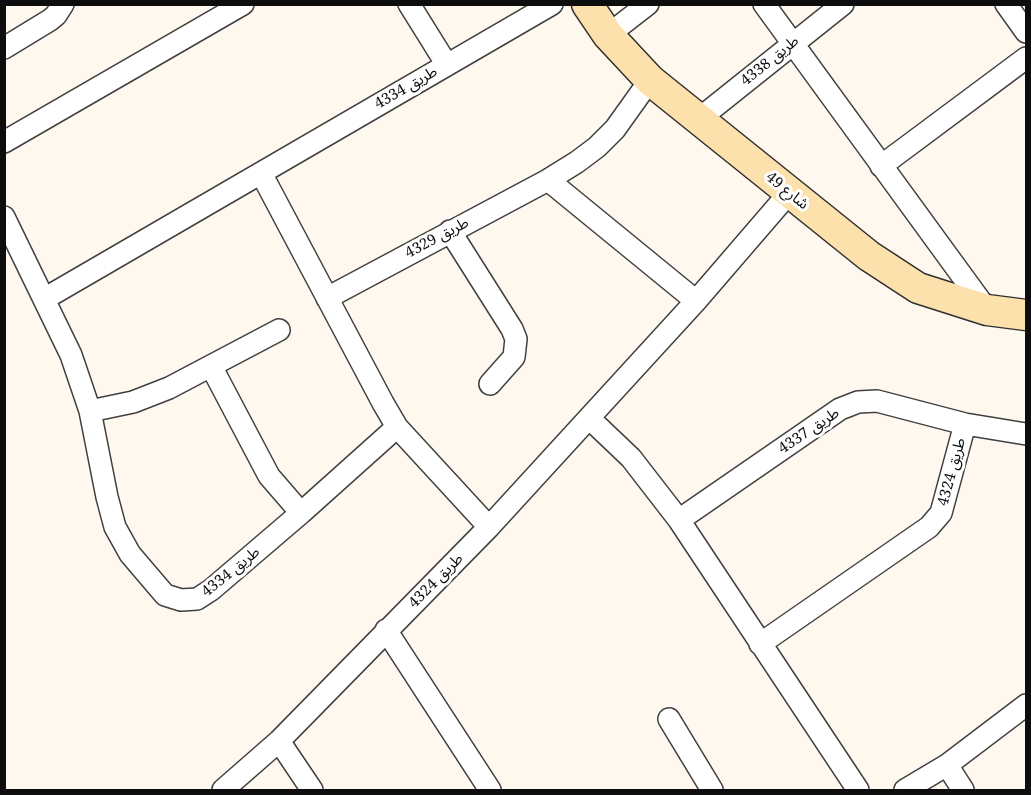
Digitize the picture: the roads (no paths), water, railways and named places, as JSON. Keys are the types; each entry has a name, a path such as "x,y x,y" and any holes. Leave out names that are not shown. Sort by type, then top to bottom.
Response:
{"street":[{"path":"4,48 50,20 63,4"},
{"path":"4,142 243,4"},
{"path":"409,4 447,64"},
{"name":"طريق 4334","path":"44,299 552,4"},
{"name":"شارع 49","path":"587,4 608,35 650,80 869,256 918,288 987,310 1026,315"},
{"path":"608,35 648,4"},
{"path":"764,4 987,310"},
{"name":"طريق 4338","path":"699,119 843,4"},
{"path":"1006,4 1026,32"},
{"path":"881,166 1026,58"},
{"name":"طريق 4329","path":"327,298 548,180 597,147 615,129 650,80"},
{"path":"261,173 382,403 397,427 489,527"},
{"path":"548,180 696,301"},
{"name":"طريق 4324","path":"223,790 279,741 489,527 696,301 789,193"},
{"name":"طريق 4334","path":"5,219 71,355 90,411 115,527 130,554 165,595 181,600 197,599 211,590 397,427"},
{"path":"450,231 512,329 516,339 514,357 490,384"},
{"path":"90,411 115,407 151,396 279,330"},
{"path":"210,366 269,476 301,513"},
{"name":"طريق 4337","path":"679,520 848,404 877,401 965,424 1026,435"},
{"path":"589,418 631,458 679,520 858,790"},
{"name":"طريق 4324","path":"760,644 928,527 941,513 965,424"},
{"path":"386,630 490,790"},
{"path":"905,790 947,765 1026,705"},
{"path":"669,719 712,790"},
{"path":"279,741 312,790"},
{"path":"947,765 963,790"}]}
